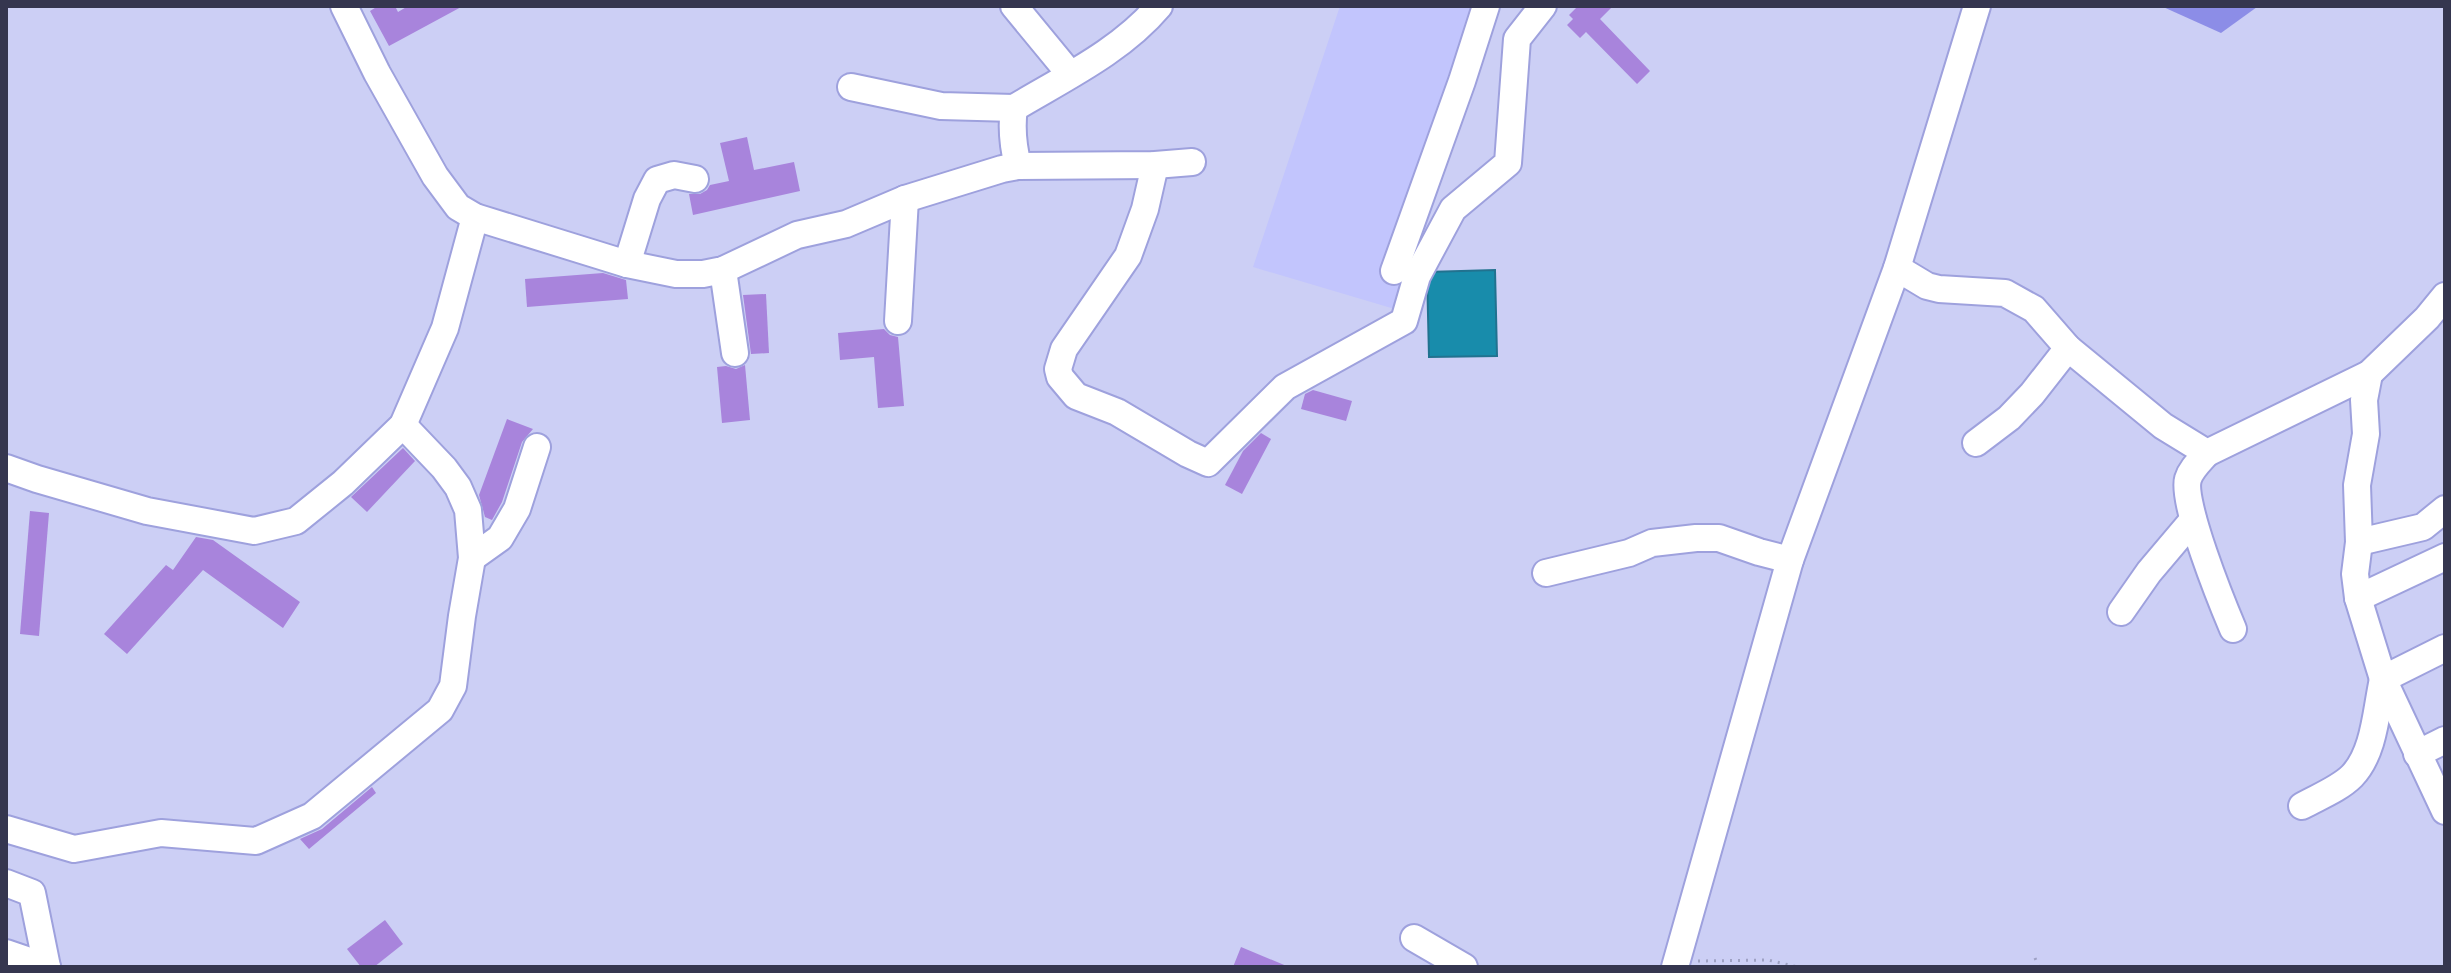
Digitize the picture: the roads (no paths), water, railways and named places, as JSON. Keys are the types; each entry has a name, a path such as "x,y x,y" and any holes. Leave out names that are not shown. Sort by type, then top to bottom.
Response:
{"street":[{"path":"344,6 435,176 458,207 475,217 627,264 676,274 723,270 797,235 846,224 905,199 983,173 1018,166 1192,162"},
{"path":"1014,6 1070,74"},
{"path":"851,87 941,106 1014,108 1110,49 1143,25 1159,6"},
{"path":"1394,271 1486,6"},
{"path":"1155,165 1145,209 1128,256 1064,349 1058,369 1060,377 1076,396 1117,412 1208,463 1285,387 1404,321 1417,276 1453,209 1508,163 1517,39 1543,6"},
{"path":"1677,963 1790,560 1897,268 1977,6"},
{"path":"1014,108 1012,122 1018,166"},
{"path":"627,264 647,199 657,180 668,175 695,179"},
{"path":"898,321 905,199"},
{"path":"6,468 147,511 254,531 296,521 343,483 403,425 445,328 475,217"},
{"path":"1897,268 1927,286 2005,293 2034,309 2068,348 2163,426 2207,453"},
{"path":"723,270 735,353"},
{"path":"2233,629 2193,520 2188,481 2192,471 2207,453 2369,374 2427,318 2445,296"},
{"path":"1976,443 2009,418 2068,348"},
{"path":"2369,374 2364,400 2366,434 2357,485 2359,542 2355,574 2358,598 2383,679 2443,805"},
{"path":"6,829 74,849 161,833 256,841 312,816 440,710 453,686 472,558 468,510 458,487 444,468 403,425"},
{"path":"472,558 500,538 517,509 537,447"},
{"path":"2359,542 2423,527 2445,509"},
{"path":"2121,612 2149,572 2193,520"},
{"path":"1546,573 1629,553 1652,543 1696,538 1719,538 1790,560"},
{"path":"2358,598 2445,557"},
{"path":"2383,679 2445,648"},
{"path":"2302,806 2350,779 2360,766 2367,751 2383,679"},
{"path":"2417,754 2445,740"},
{"path":"6,883 32,893 47,967"},
{"path":"1414,938 1464,967"},
{"path":"6,953 47,967"}]}
